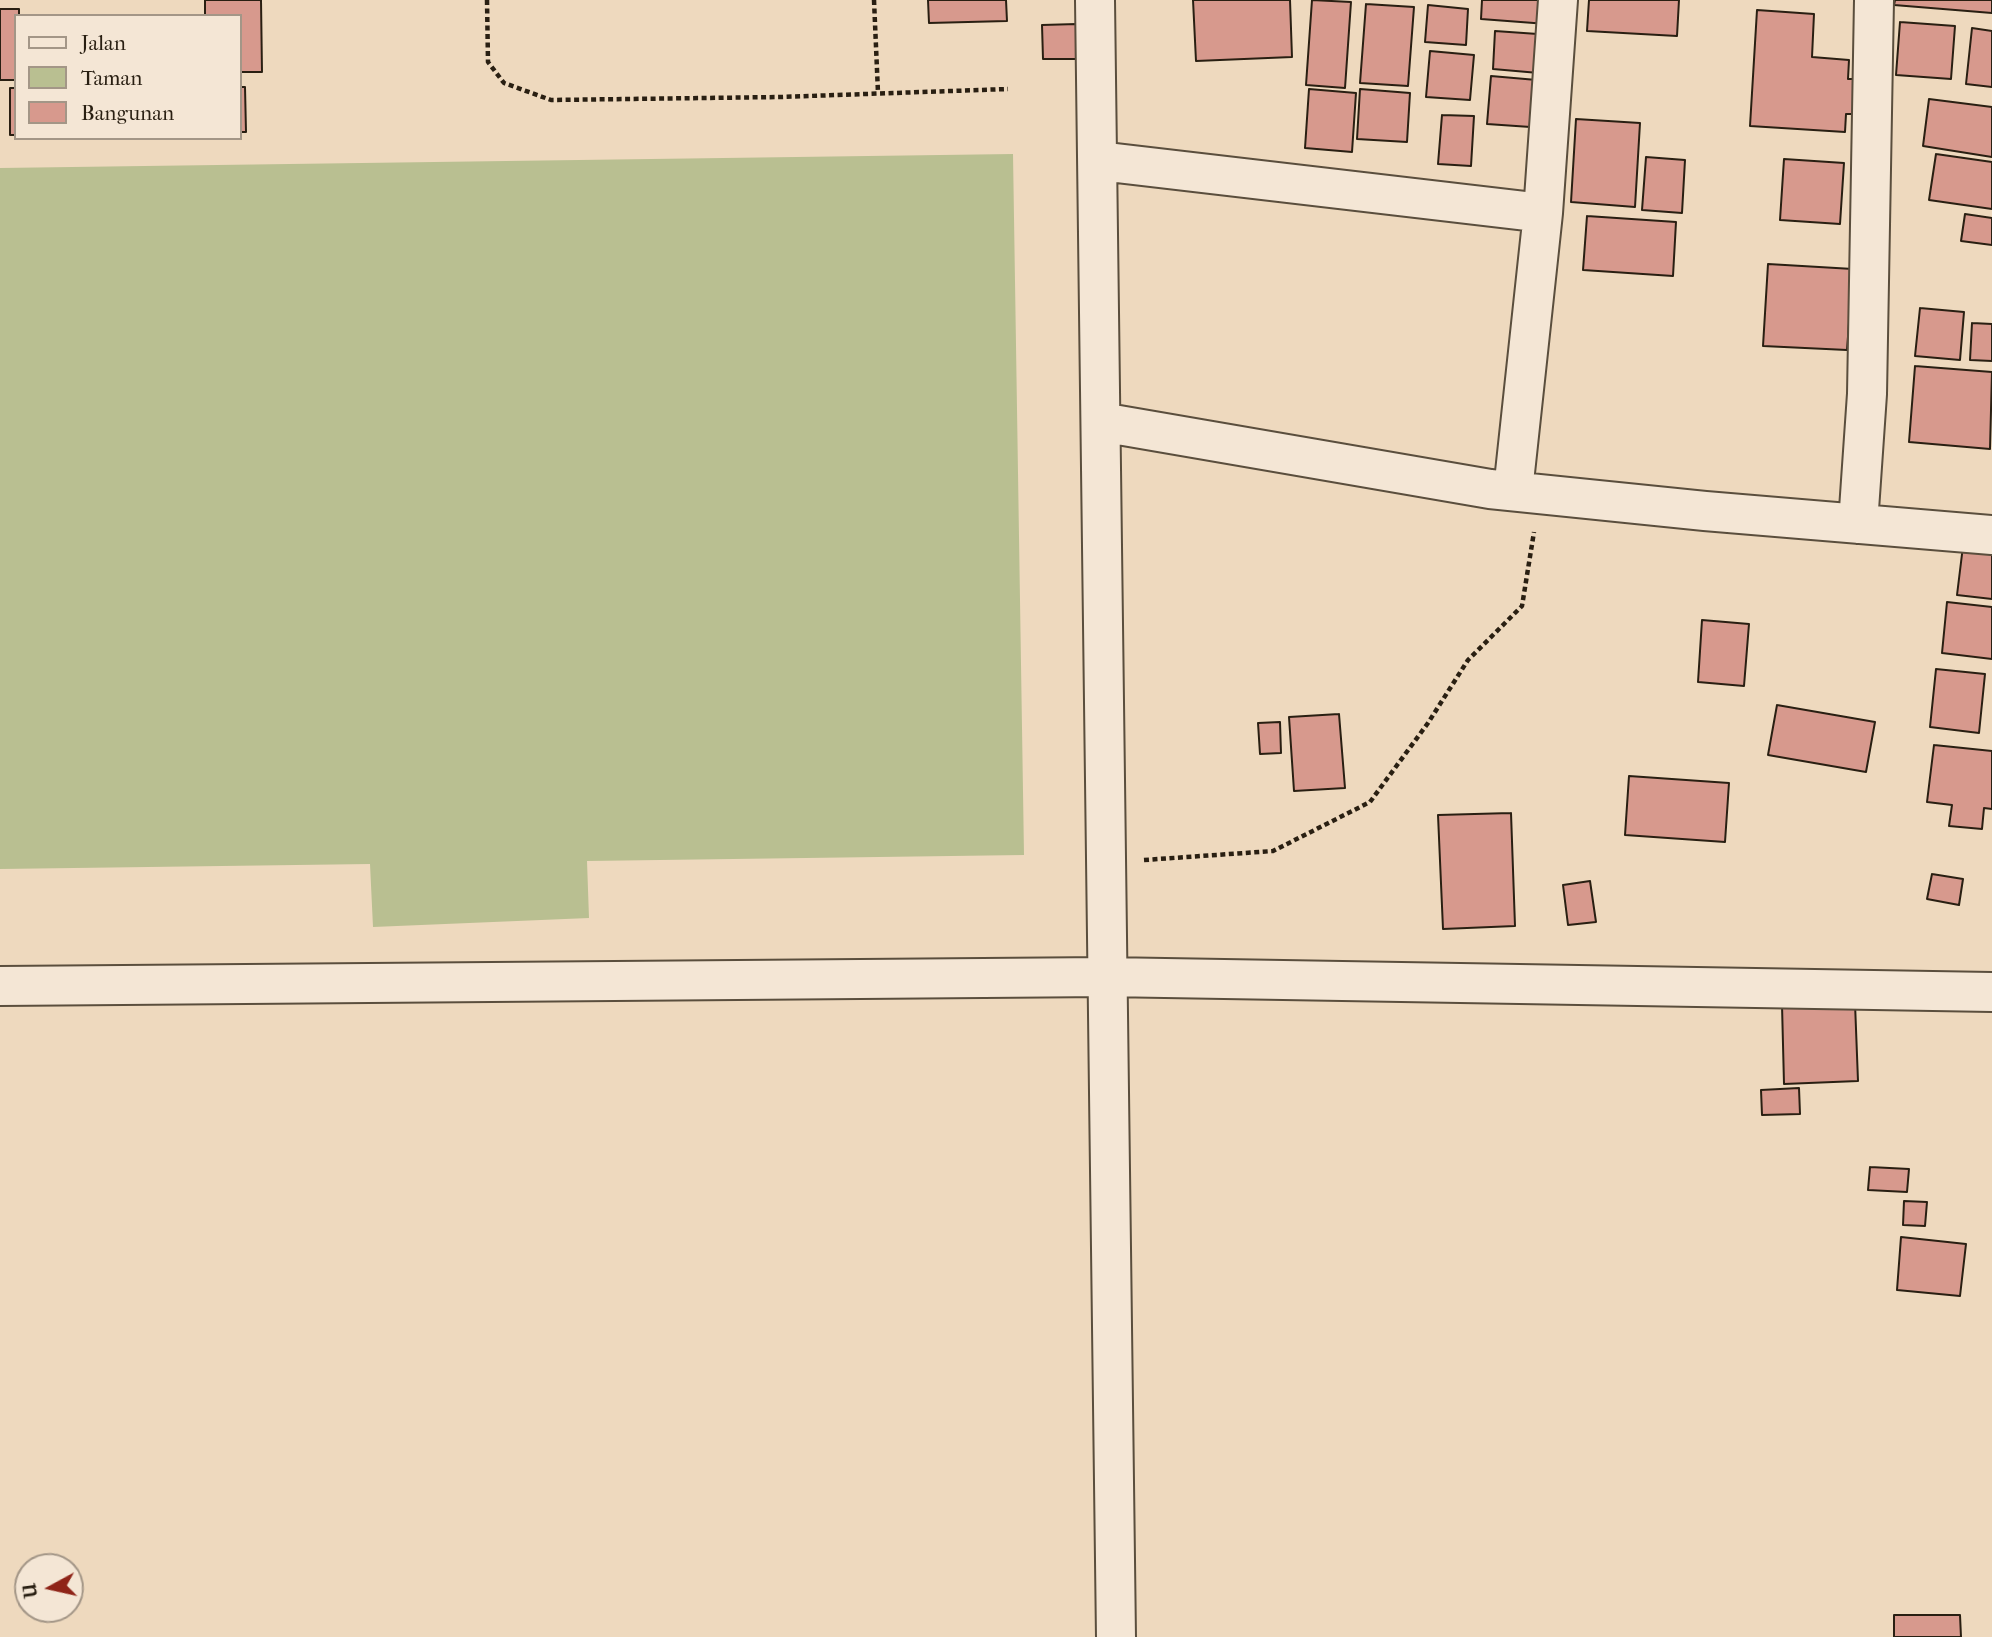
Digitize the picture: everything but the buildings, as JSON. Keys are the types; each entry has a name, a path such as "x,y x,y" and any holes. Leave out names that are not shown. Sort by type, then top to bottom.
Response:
{"street":[{"path":"1095,0 1116,1637"},
{"path":"1527,493 1558,0"},
{"path":"1858,524 1867,394 1874,0"},
{"path":"1099,161 1543,213"},
{"path":"1101,422 1490,489 1992,535"},
{"path":"0,986 1106,977 1992,992"}],"path":[{"path":"487,0 488,62 503,83 551,100 1009,89"},
{"path":"874,0 878,93"},
{"path":"1105,863 1273,851 1370,802 1428,723 1468,660 1522,606 1527,493"}],"green space":[{"path":"1013,154 1024,855 587,861 589,918 373,927 370,864 0,869 0,168"}]}
